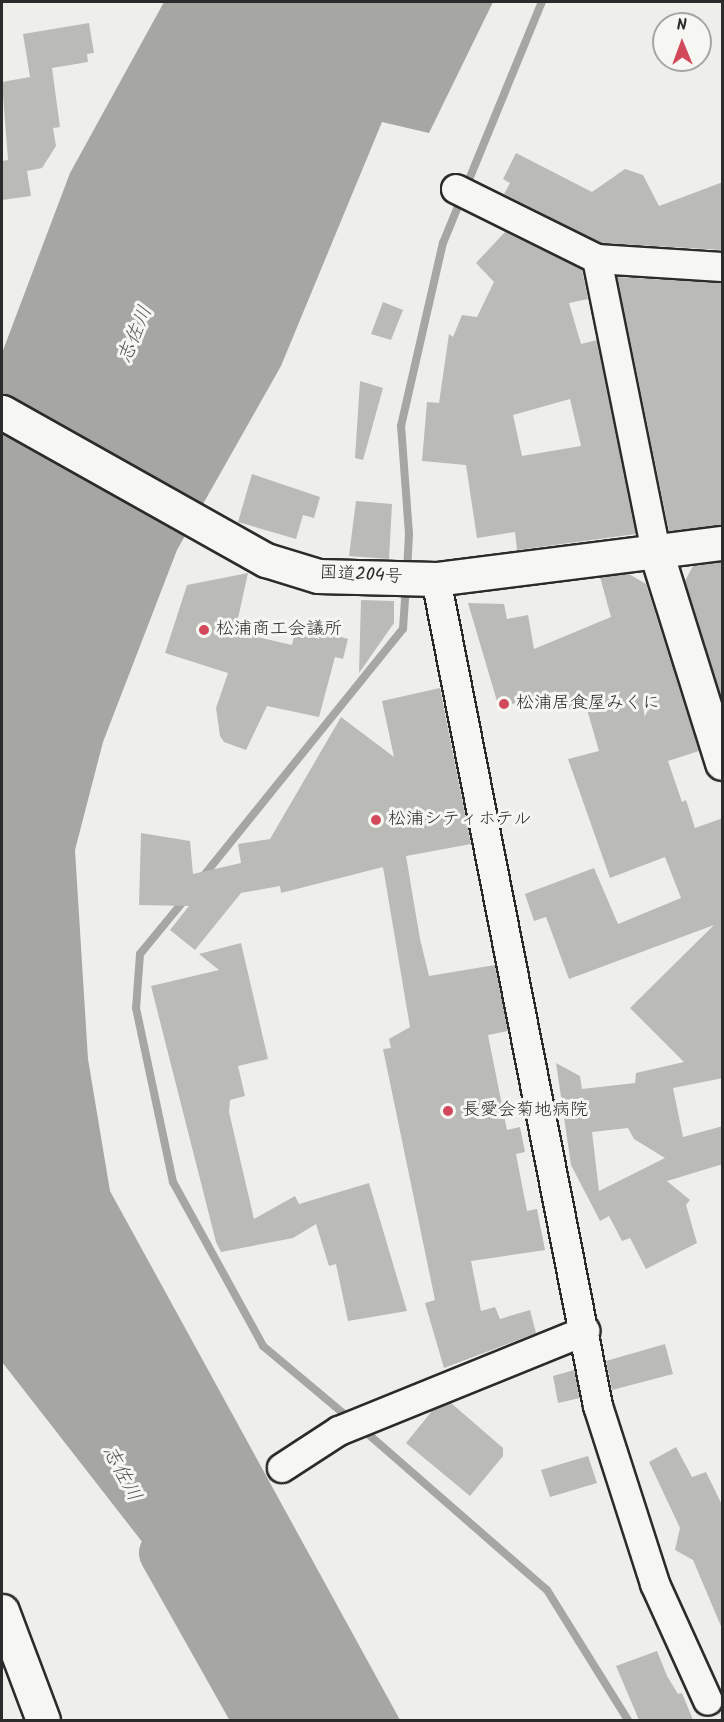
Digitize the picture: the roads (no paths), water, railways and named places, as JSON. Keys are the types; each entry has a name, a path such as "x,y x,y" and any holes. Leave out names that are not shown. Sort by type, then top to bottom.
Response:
{"main road":[{"name":"国道204号","path":"2,412 266,560 318,576 436,579 723,543"},
{"path":"656,552 723,763"},
{"path":"2,1611 43,1720"}],"street":[{"path":"456,189 597,259 723,267"},
{"path":"597,259 656,552"},
{"path":"436,579 598,1406 655,1584 716,1705"},
{"path":"282,1468 339,1431 585,1331"}],"water":[{"path":"164,2 493,2 429,133 382,122 281,366 177,550 103,742 75,850 88,1059 110,1191 400,1720 281,1720 2,1362 2,353 70,173"}],"waterway":[{"path":"407,572 409,534 401,426 443,243 542,2"},
{"path":"201,879 403,629 406,585"},
{"path":"186,898 140,954 136,1008 173,1182 263,1346 350,1419"},
{"path":"360,1427 547,1590 628,1720"},
{"name":"志佐川","path":"164,1553 258,1720"}],"place":[{"name":"松浦商工会議所","path":"204,630"},
{"name":"松浦居食屋みくに","path":"504,704"},
{"name":"松浦シティホテル","path":"376,820"},
{"name":"長愛会菊地病院","path":"448,1111"}]}
